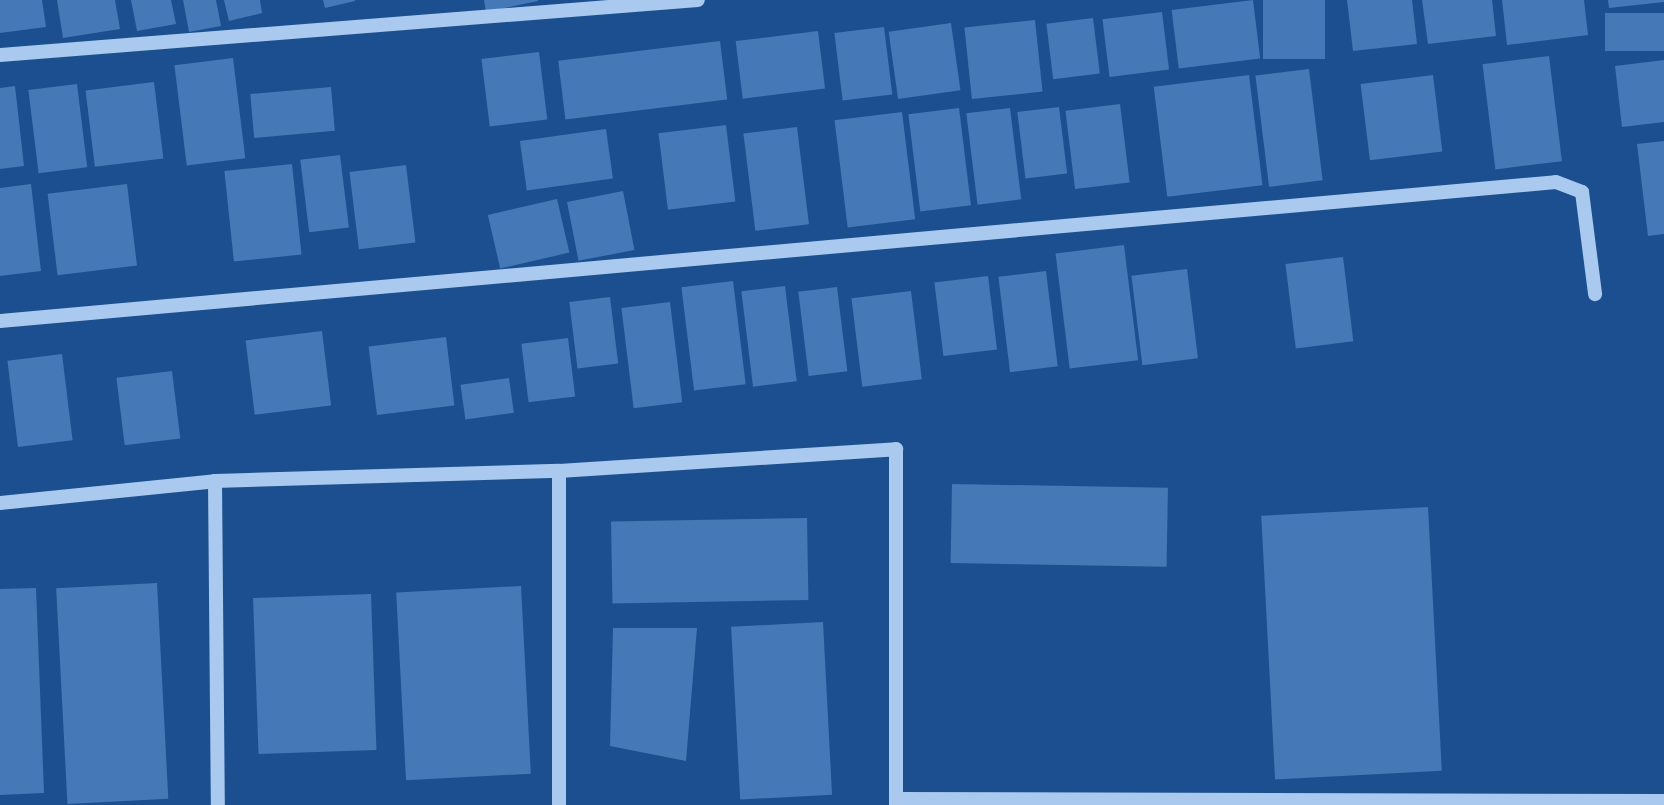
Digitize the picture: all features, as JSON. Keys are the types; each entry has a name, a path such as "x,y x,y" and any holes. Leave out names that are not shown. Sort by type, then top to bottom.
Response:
{"street":[{"path":"0,55 584,5 698,0"},
{"path":"0,321 1556,182 1582,192 1595,294"},
{"path":"0,503 215,481 559,471 896,449 896,802 1664,801"},
{"path":"559,471 559,805"},
{"path":"215,481 218,805"}],"building":[{"path":"0,0 42,0 46,27 0,33"},
{"path":"57,0 115,0 120,29 63,38"},
{"path":"131,0 171,0 176,24 137,31"},
{"path":"183,0 216,0 221,26 189,32"},
{"path":"224,0 260,0 262,13 229,21"},
{"path":"323,0 355,0 355,1 325,8"},
{"path":"484,0 538,0 538,1 486,12"},
{"path":"1253,0 1260,59 1179,69 1172,10"},
{"path":"1263,0 1325,0 1325,59 1263,59"},
{"path":"1347,0 1412,0 1417,44 1353,51"},
{"path":"1422,0 1492,0 1496,36 1428,44"},
{"path":"1502,0 1584,0 1588,35 1507,45"},
{"path":"1608,0 1664,0 1664,2 1609,8"},
{"path":"1162,12 1169,70 1110,77 1102,19"},
{"path":"1605,13 1664,13 1664,51 1605,51"},
{"path":"1093,18 1100,74 1053,79 1046,24"},
{"path":"1035,20 1043,92 972,99 964,27"},
{"path":"951,23 960,90 898,99 889,32"},
{"path":"884,27 892,94 843,101 834,33"},
{"path":"818,31 825,89 743,99 736,41"},
{"path":"720,41 727,100 565,119 558,61"},
{"path":"539,52 547,119 490,127 481,59"},
{"path":"1549,56 1562,161 1495,169 1482,64"},
{"path":"233,58 245,158 187,165 174,65"},
{"path":"1664,60 1664,122 1622,127 1615,66"},
{"path":"1309,69 1323,180 1269,187 1255,76"},
{"path":"1249,75 1263,185 1167,197 1154,87"},
{"path":"1433,75 1442,151 1370,160 1361,84"},
{"path":"154,82 163,158 95,167 86,90"},
{"path":"77,84 87,167 39,173 28,90"},
{"path":"15,86 24,166 0,169 0,88"},
{"path":"331,87 335,131 254,138 250,94"},
{"path":"1120,104 1130,182 1075,189 1065,111"},
{"path":"1059,107 1067,174 1025,179 1017,112"},
{"path":"959,108 971,205 920,211 908,114"},
{"path":"1010,108 1021,199 978,205 966,113"},
{"path":"902,112 915,219 848,227 835,120"},
{"path":"726,125 735,201 668,210 659,133"},
{"path":"797,127 809,224 755,231 743,134"},
{"path":"606,129 613,179 527,191 520,141"},
{"path":"1664,141 1664,234 1648,236 1637,144"},
{"path":"340,155 349,227 309,232 300,160"},
{"path":"292,164 302,255 234,262 224,171"},
{"path":"406,165 416,242 359,249 349,172"},
{"path":"31,184 41,271 0,276 0,188"},
{"path":"127,184 137,265 58,275 48,194"},
{"path":"623,191 634,250 578,261 567,202"},
{"path":"557,199 569,253 500,269 488,215"},
{"path":"1124,245 1138,360 1070,369 1056,253"},
{"path":"1343,257 1353,341 1296,348 1285,264"},
{"path":"1187,269 1198,358 1142,365 1131,276"},
{"path":"1046,271 1058,366 1010,372 998,277"},
{"path":"988,276 997,349 943,356 934,283"},
{"path":"733,281 746,384 694,391 681,287"},
{"path":"785,286 797,381 753,387 741,291"},
{"path":"837,287 847,371 809,376 798,292"},
{"path":"911,291 922,379 862,387 851,298"},
{"path":"610,297 618,364 577,368 569,302"},
{"path":"670,302 682,402 634,408 621,308"},
{"path":"322,331 331,405 255,415 246,340"},
{"path":"446,337 454,405 377,415 369,347"},
{"path":"568,338 575,397 529,402 521,344"},
{"path":"62,354 73,440 18,447 7,361"},
{"path":"172,371 180,438 125,445 116,378"},
{"path":"509,378 514,413 465,419 460,385"},
{"path":"952,484 1168,488 1167,567 951,563"},
{"path":"1428,507 1442,771 1275,779 1261,516"},
{"path":"807,518 808,600 612,603 611,521"},
{"path":"157,583 168,799 67,804 56,588"},
{"path":"521,586 531,774 406,780 396,593"},
{"path":"36,588 44,793 0,795 0,589"},
{"path":"371,594 376,750 259,754 253,598"},
{"path":"823,622 832,795 740,800 731,627"},
{"path":"613,628 697,628 686,761 610,746"}]}
